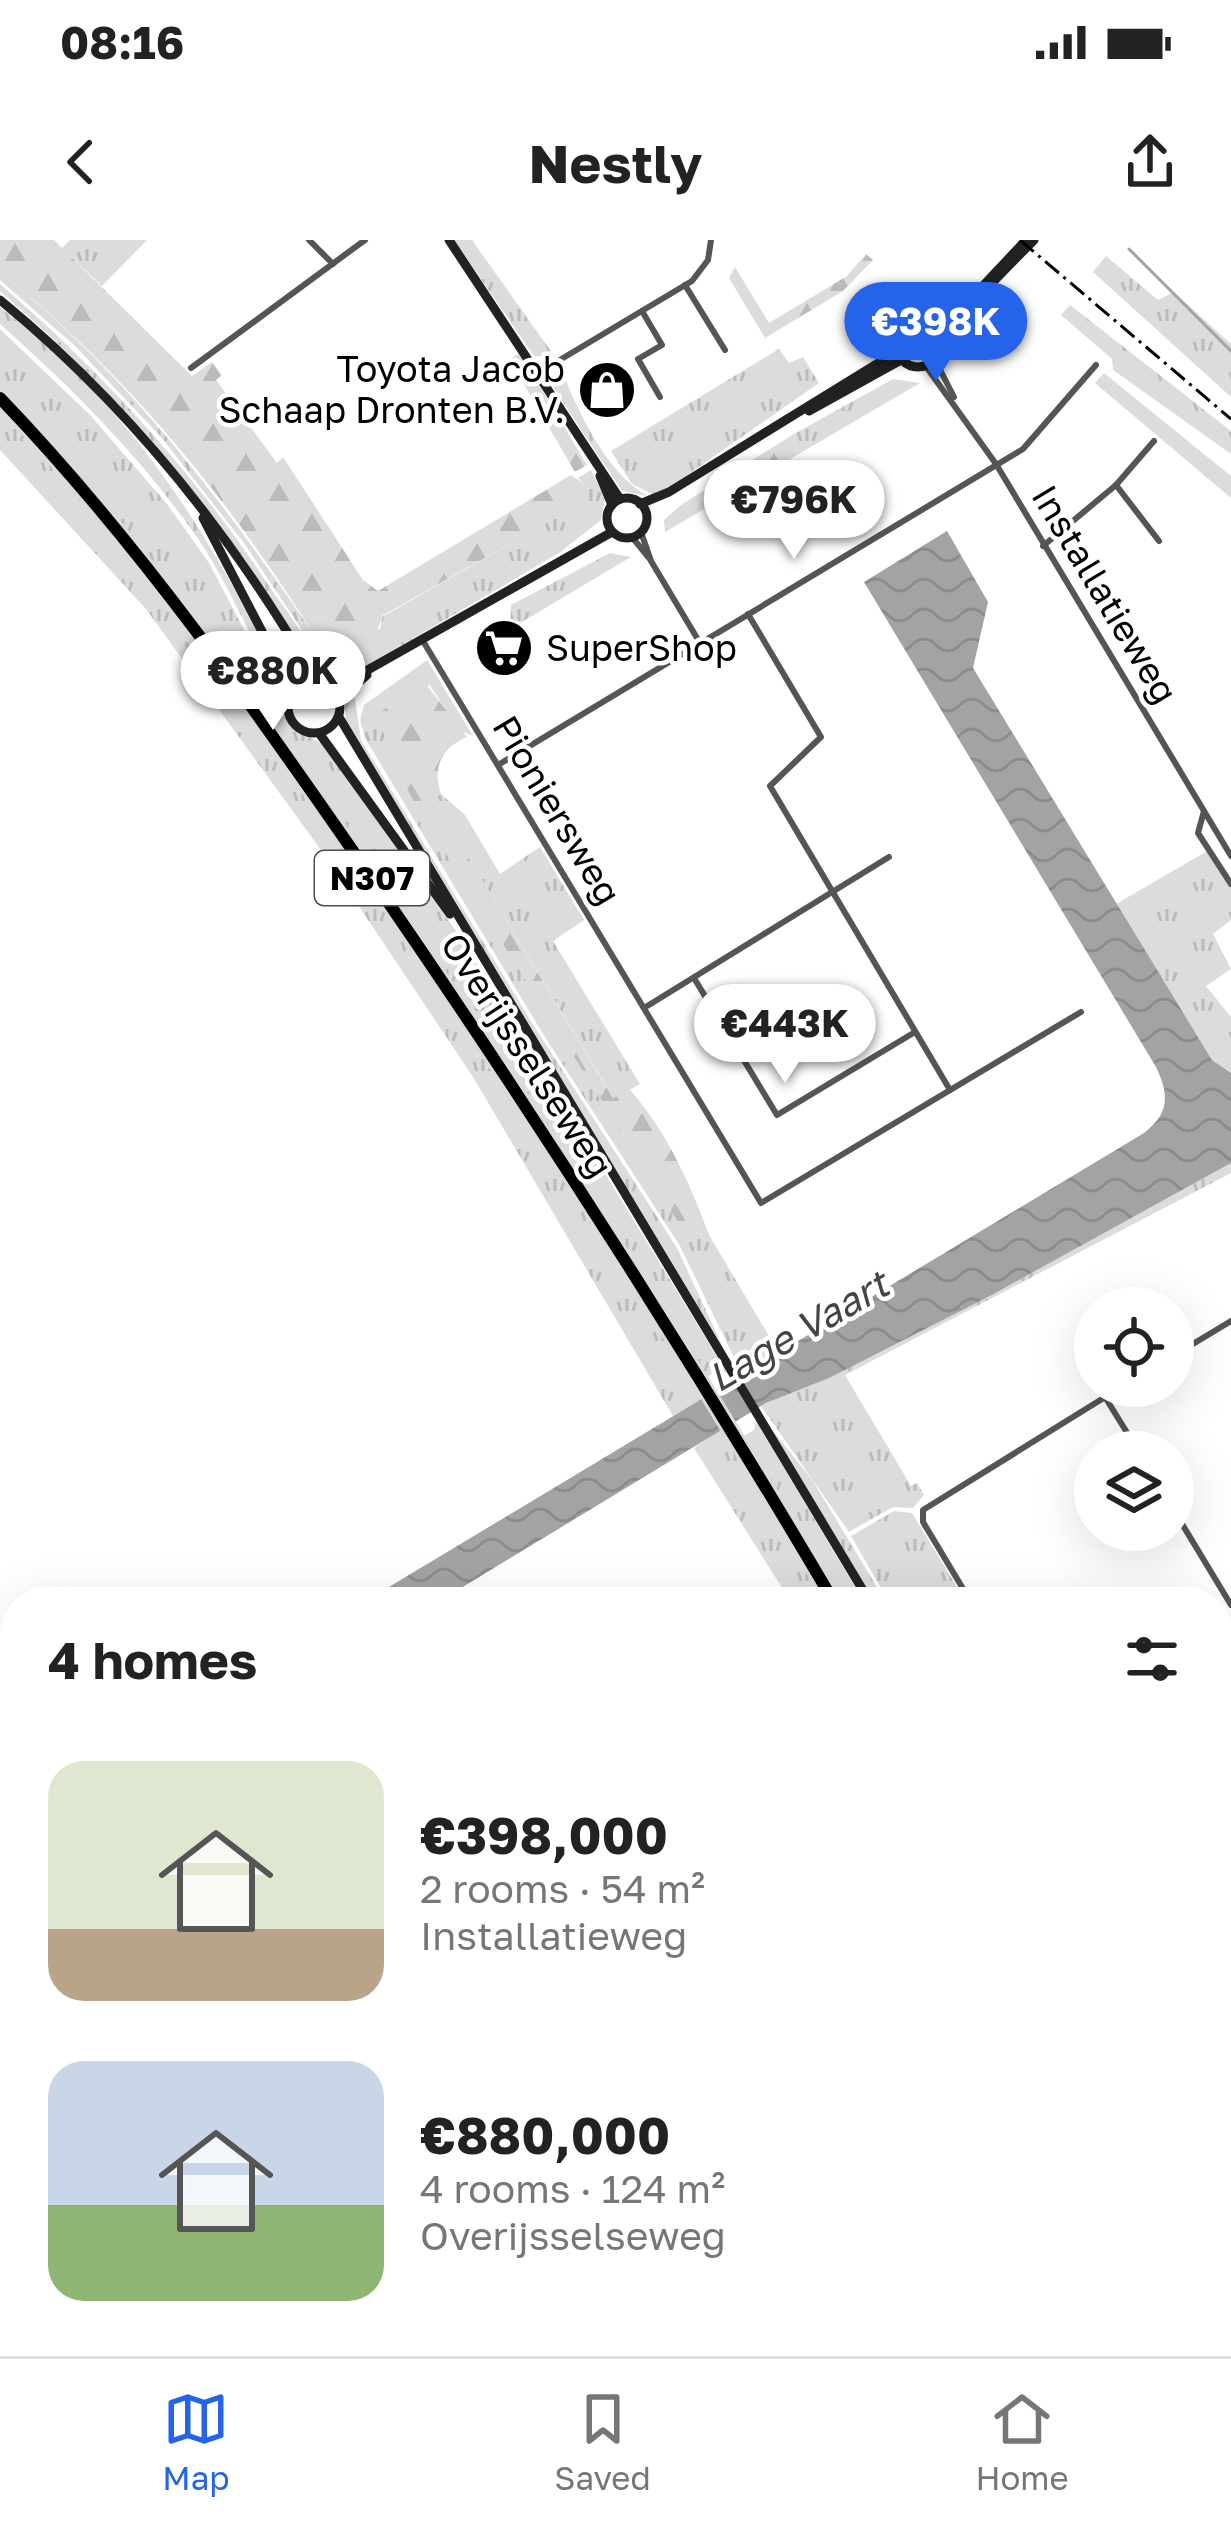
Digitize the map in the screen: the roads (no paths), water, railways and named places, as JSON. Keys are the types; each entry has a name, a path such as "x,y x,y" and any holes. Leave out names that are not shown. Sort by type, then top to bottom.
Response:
{"highway":[{"name":"Overijsselseweg","path":"0,398 112,521 247,699 436,970 704,1387 824,1587"}],"main road":[{"path":"337,694 610,527 616,502 449,240"},
{"path":"935,332 922,323 906,329 896,341 899,356 911,367 930,362 935,332 1030,240"},
{"path":"0,300 110,400 245,565 316,680 337,694"},
{"path":"610,527 636,534 643,508 899,356"},
{"path":"616,502 643,508"},
{"path":"199,508 292,692 288,709 292,721 306,732 319,733 339,718"},
{"path":"292,692 316,680"},
{"path":"337,694 339,718 861,1587"},
{"path":"319,733 465,932"}],"street":[{"path":"309,240 333,264"},
{"path":"190,368 364,240"},
{"path":"538,373 685,285 708,260 711,240"},
{"path":"685,285 725,350"},
{"path":"642,310 662,345 638,358 660,397"},
{"name":"Installatieweg","path":"930,362 1231,856"},
{"path":"498,765 1023,449 1096,365"},
{"path":"1043,546 1116,485 1154,441"},
{"path":"1116,485 1159,542"},
{"path":"636,534 700,643"},
{"path":"748,614 821,737 770,786 950,1090"},
{"name":"Pioniersweg","path":"423,641 761,1203 1081,1012"},
{"name":"Installatieweg","path":"1204,811 1198,832 1231,884"},
{"path":"644,1008 889,857"},
{"path":"694,978 778,1115 915,1032"},
{"path":"1194,1343 1231,1321"},
{"path":"962,1587 923,1522 923,1510 1090,1407"},
{"path":"1194,1544 1220,1587"}],"water":[{"path":"947,531 988,602 973,668 1212,1060 1231,1073 1231,1163 990,1296 829,1378 766,1403 463,1587 389,1587 1144,1133 1163,1110 1165,1094 1156,1067 864,582"}],"waterway":[{"path":"1129,249 1231,351"}],"railway":[{"path":"1020,240 1231,419"}],"place":[{"name":"Toyota Jacob Schaap Dronten B.V.","path":"607,390"},
{"name":"SuperShop","path":"504,648"}],"water label":[{"name":"Lage Vaart","path":"798,1331"}]}
